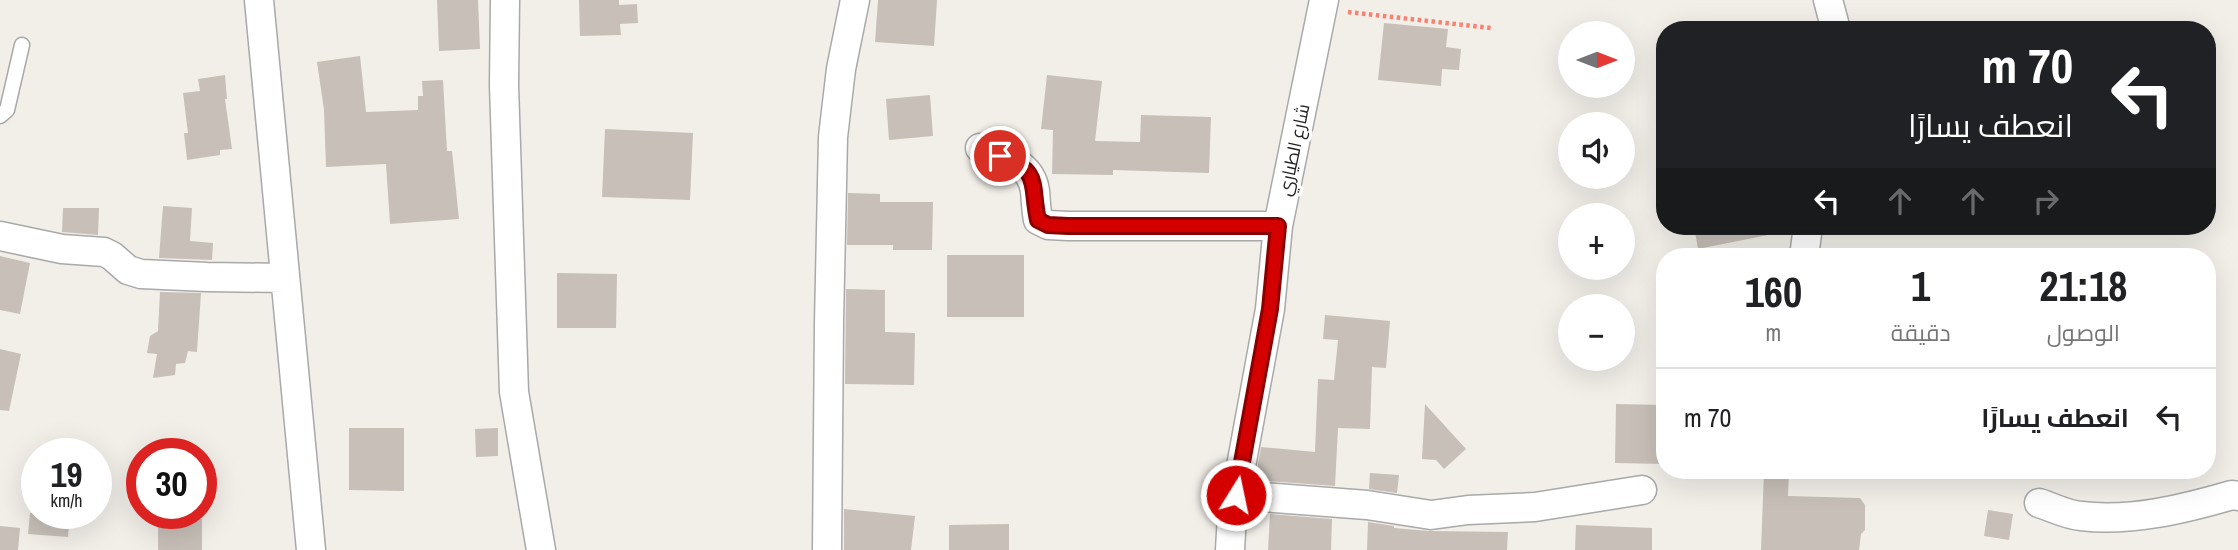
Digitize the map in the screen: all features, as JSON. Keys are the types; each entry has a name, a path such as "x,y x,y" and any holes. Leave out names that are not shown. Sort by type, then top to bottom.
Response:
{"street":[{"path":"259,0 311,550"},
{"path":"505,0 503,85 514,392 541,550"},
{"path":"827,550 833,137 841,69 855,0"},
{"path":"1828,0 1834,21"},
{"name":"شارع الطياري","path":"1230,550 1232,515 1270,309 1278,226 1323,4"},
{"path":"980,148 1020,163 1035,188 1038,220 1048,225 1278,226"},
{"path":"0,236 62,249 104,253 112,256 128,270 141,274 207,278 285,278"},
{"path":"1236,495 1367,505 1432,515 1468,510 1535,507 1642,490"},
{"path":"2039,503 2078,516 2115,517 2189,508 2231,495 2238,496"}],"lane":[{"path":"0,116 7,110 22,46"}],"path":[{"path":"1323,4 1491,28"}],"building":[{"path":"437,0 478,0 480,49 439,51"},
{"path":"579,0 619,0 619,5 637,4 638,23 620,24 621,35 580,36"},
{"path":"878,0 937,0 934,46 875,42"},
{"path":"1384,23 1448,29 1446,47 1461,49 1459,70 1442,69 1441,86 1378,80"},
{"path":"360,56 366,112 418,110 418,96 423,96 422,81 443,80 447,151 452,151 459,219 390,224 386,164 326,167 324,110 317,62"},
{"path":"225,75 225,99 232,149 220,150 220,155 187,160 184,133 188,133 183,93 200,91 198,79"},
{"path":"1047,75 1102,81 1095,141 1140,142 1141,115 1211,117 1209,173 1113,170 1113,175 1052,174 1053,130 1041,129"},
{"path":"930,95 933,136 889,140 886,99"},
{"path":"605,129 693,133 690,200 602,197"},
{"path":"848,193 880,194 880,202 933,202 932,250 893,250 893,245 847,245"},
{"path":"163,206 192,208 190,241 213,243 212,260 159,258"},
{"path":"63,208 99,208 98,235 62,232"},
{"path":"1696,235 1768,235 1703,248 1698,248"},
{"path":"947,255 1024,255 1024,317 947,317"},
{"path":"0,256 30,263 20,314 0,310"},
{"path":"557,273 617,274 616,328 557,328"},
{"path":"846,289 885,290 885,332 915,333 914,385 845,384"},
{"path":"160,292 201,293 197,352 188,351 185,363 176,364 175,375 153,378 157,354 147,353 150,336 158,331"},
{"path":"1325,315 1390,321 1386,368 1372,367 1370,429 1338,428 1335,486 1255,480 1261,447 1315,452 1318,379 1334,380 1338,340 1323,339"},
{"path":"0,349 21,354 9,411 0,410"},
{"path":"1425,404 1466,449 1444,469 1436,460 1422,459"},
{"path":"1616,404 1656,405 1656,464 1615,463"},
{"path":"349,428 404,428 404,491 349,490"},
{"path":"498,428 498,456 476,457 475,429"},
{"path":"1370,473 1399,475 1397,493 1369,489"},
{"path":"1764,479 1789,479 1788,496 1860,498 1865,505 1865,530 1861,534 1859,550 1761,550"},
{"path":"844,509 915,516 911,550 844,550"},
{"path":"1988,510 2013,514 2009,540 1984,536"},
{"path":"1270,514 1332,519 1331,550 1268,550"},
{"path":"1368,522 1394,528 1429,531 1508,532 1507,550 1367,550"},
{"path":"1009,524 1009,550 949,550 949,525"},
{"path":"1576,525 1652,528 1652,550 1575,550"},
{"path":"0,526 20,528 18,550 0,550"},
{"path":"28,529 69,529 68,537 28,534"},
{"path":"158,529 202,529 202,550 158,550"}],"route":[{"path":"1000,156 1020,163 1028,174 1035,188 1038,220 1048,225 1278,226 1270,309 1236,495"}]}
